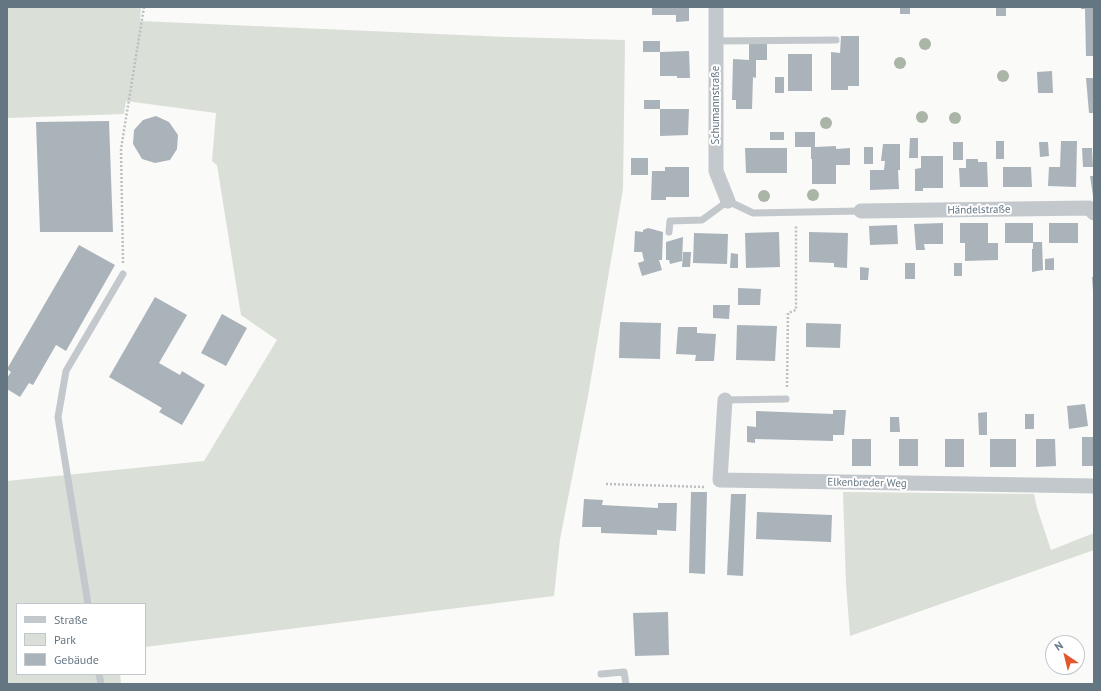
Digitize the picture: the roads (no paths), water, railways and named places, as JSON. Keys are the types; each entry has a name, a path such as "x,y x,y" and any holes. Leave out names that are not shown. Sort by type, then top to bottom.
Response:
{"street":[{"name":"Schumannstraße","path":"716,7 716,171 728,201"},
{"name":"Händelstraße","path":"861,211 1089,208 1094,213"},
{"name":"Elkenbreder Weg","path":"725,400 720,480 1094,486"}],"lane":[{"path":"716,41 836,40"},
{"path":"669,232 670,221 702,220 728,201 753,213 861,211"},
{"path":"88,603 58,417 66,371 123,274"},
{"path":"725,400 786,399"},
{"path":"601,674 624,672 626,684"}]}
